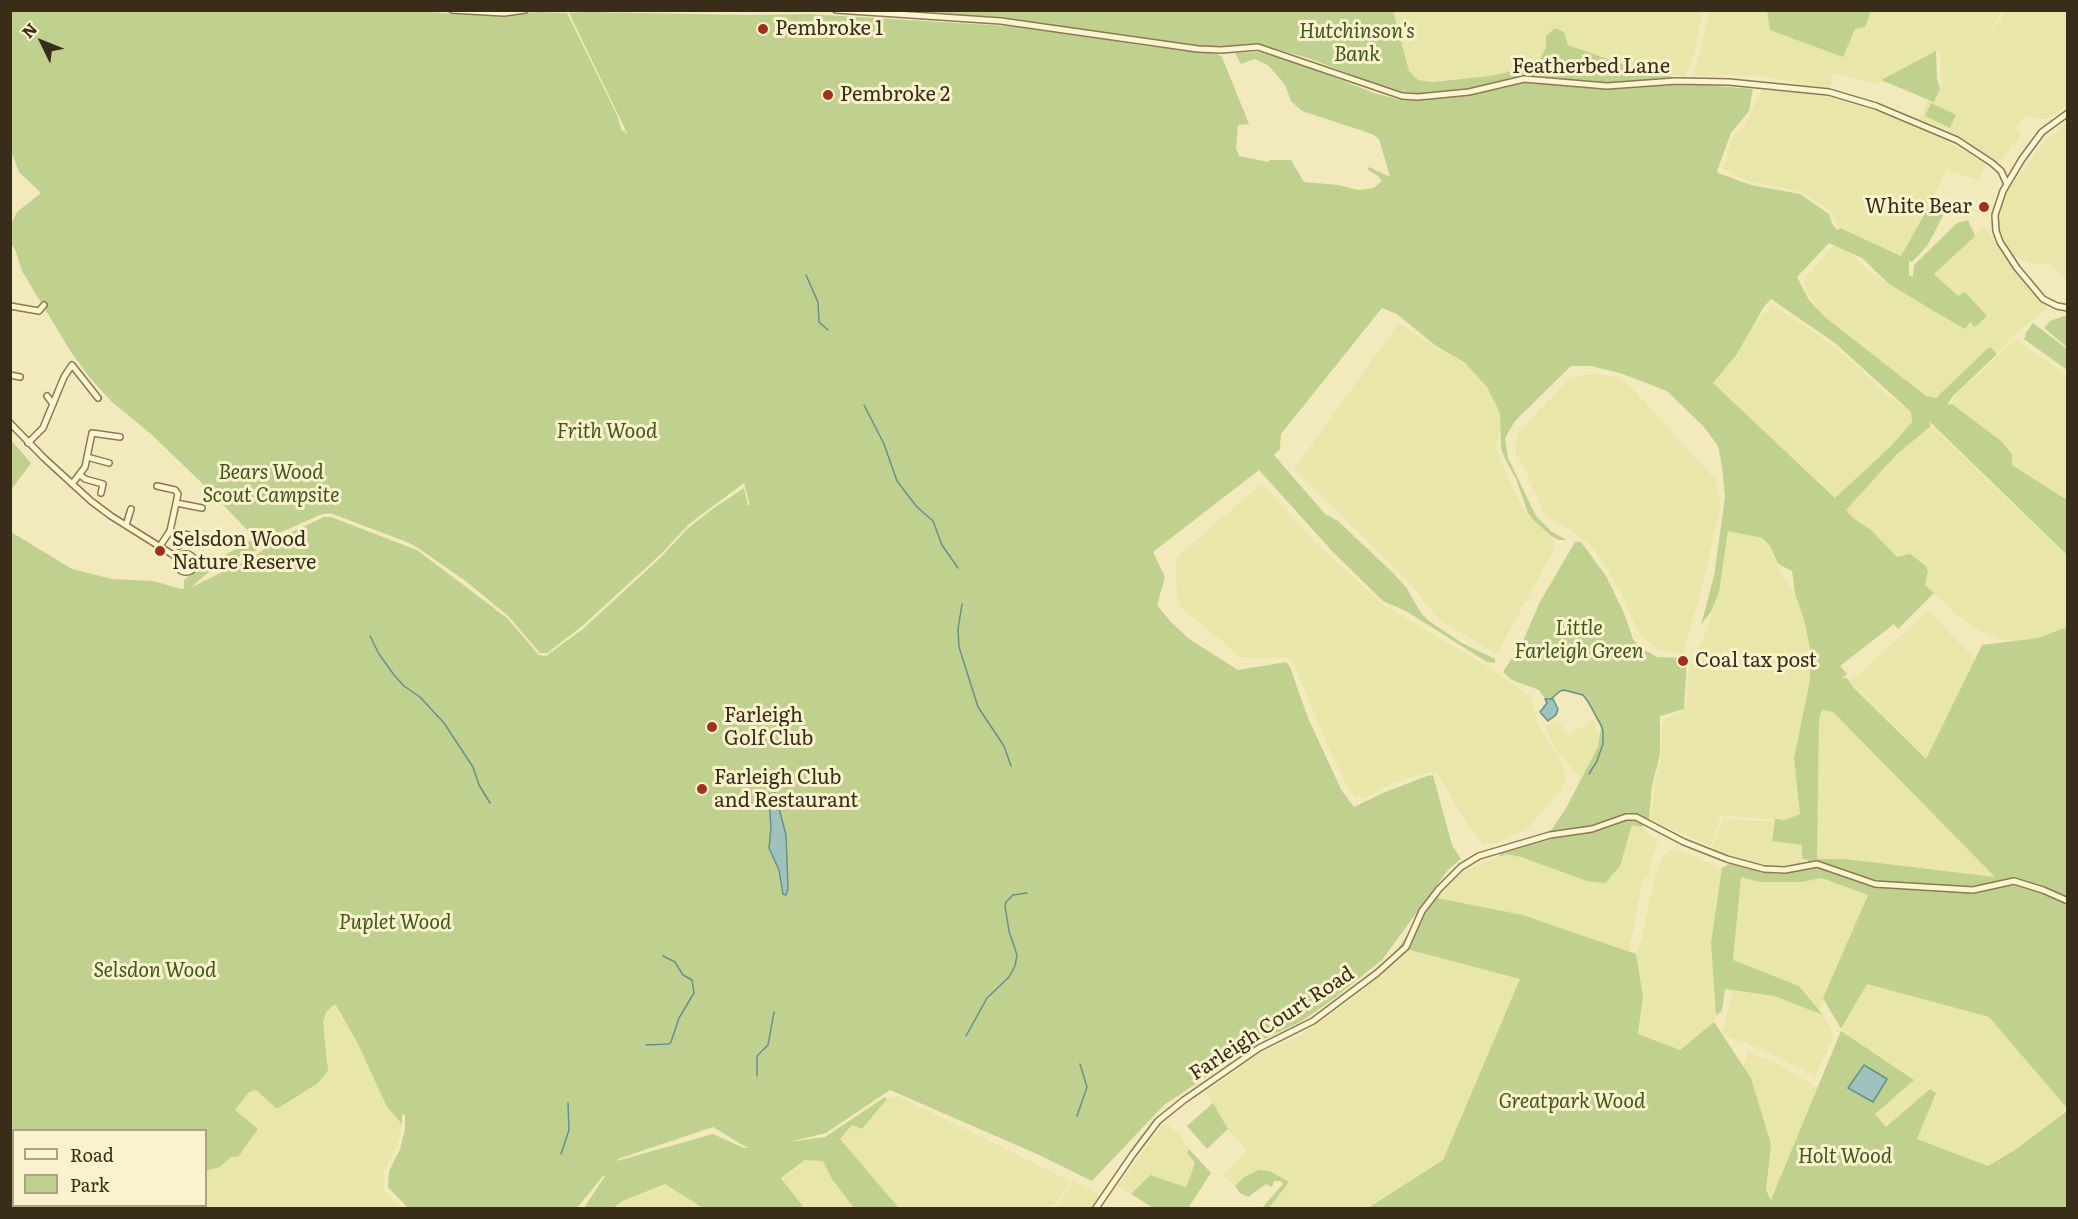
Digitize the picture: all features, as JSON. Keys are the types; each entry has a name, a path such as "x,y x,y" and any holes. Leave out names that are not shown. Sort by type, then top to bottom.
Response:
{"street":[{"path":"452,10 504,13 525,10"},
{"name":"Featherbed Lane","path":"836,10 1001,21 1198,49 1258,47 1402,96 1418,98 1469,92 1524,79 1607,86 1676,81 1729,82 1829,92 1876,106 1957,140 2001,171 2007,183"},
{"path":"2067,113 2042,132 2007,183 1995,215 1996,231 2000,242 2016,268 2038,295 2052,304 2067,308"},
{"path":"2001,171 2016,170"},
{"path":"10,306 39,311 44,305"},
{"path":"28,443 43,428 67,369 72,365 98,398"},
{"path":"10,375 20,377"},
{"path":"47,396 53,404"},
{"path":"10,423 72,484 111,516 178,558"},
{"path":"72,484 80,475 87,455 91,430 120,437"},
{"path":"81,444 87,455 109,463"},
{"path":"80,475 85,479 103,484 101,493"},
{"path":"157,486 175,490 178,494 170,531 160,546"},
{"path":"176,503 202,508"},
{"path":"126,525 130,509"},
{"path":"170,531 185,534 179,546"},
{"name":"Farleigh Court Road","path":"1096,1209 1158,1121 1259,1048 1313,1021 1377,973 1407,947 1422,911 1449,877 1470,861 1550,835 1592,829 1626,817 1636,818 1647,822 1666,835 1715,854 1764,869 1785,870 1817,864 1875,884 1973,890 2014,881 2043,890 2067,901"}],"shaded area":[{"path":"1393,11 1703,11 1692,61 1685,76 1667,75 1657,78 1546,47 1539,61 1529,67 1490,76 1425,82 1418,80 1409,71"},
{"path":"1710,11 1767,11 1770,30 1855,29 1865,27 1871,11 2002,11 1993,31 2006,11 2067,11 2067,105 2047,119 2025,116 2016,128 2021,133 1998,164 1947,130 1919,120 1928,99 1934,102 1942,86 1941,53 1937,51 1876,84 1833,73 1829,89 1757,75 1694,76"},
{"path":"1763,88 1834,97 1882,113 1951,141 1950,145 1986,165 1977,180 1947,169 1902,256 1840,228 1828,209 1804,193 1747,181 1723,169 1732,137 1744,126"},
{"path":"2067,121 2067,279 2048,264 2031,263 2014,256 1997,228 2006,193 2045,140"},
{"path":"1985,228 2020,277 2048,308 2015,334 1997,354 1985,344 1990,349 1936,398 1926,396 1822,314 1806,289 1804,282 1807,276 1834,245 1848,251 1870,272 1965,329 1970,321 1958,296 1934,274 1966,242"},
{"path":"1772,305 1820,336 1848,358 1886,394 1911,412 1912,422 1890,447 1836,498 1713,383 1735,356 1757,318 1766,313"},
{"path":"1402,325 1436,348 1464,362 1487,387 1500,413 1501,426 1496,445 1497,452 1526,513 1554,541 1555,547 1497,654 1437,618 1410,583 1294,469 1396,327"},
{"path":"2015,339 2067,376 2067,500 2011,465 2001,441 1952,404 1953,398"},
{"path":"1597,374 1616,377 1627,383 1715,479 1720,498 1719,513 1703,583 1683,654 1658,649 1642,637 1622,594 1593,548 1575,533 1550,519 1543,511 1517,455 1515,441 1519,432 1568,380 1583,375"},
{"path":"1931,426 2067,556 2067,627 2038,638 2015,641 1999,639 1981,631 1958,616 1925,585 1928,572 1904,554 1897,557 1871,530 1853,518 1846,510 1897,454"},
{"path":"1258,487 1268,490 1315,542 1382,604 1495,671 1531,697 1537,723 1563,765 1566,777 1561,790 1528,828 1493,844 1482,844 1459,811 1439,775 1430,772 1395,782 1364,798 1354,796 1323,735 1293,661 1284,657 1263,659 1241,657 1181,607 1177,598 1176,585 1176,562 1179,555"},
{"path":"1728,531 1759,537 1770,546 1778,568 1795,594 1804,620 1810,648 1810,680 1794,758 1800,814 1785,820 1721,815 1711,846 1649,819 1655,779 1661,759 1662,725 1665,719 1683,712 1687,702 1687,683 1691,664 1707,630 1720,587"},
{"path":"1928,611 1975,659 1926,759 1850,682"},
{"path":"1822,710 1833,712 1997,878 1845,859 1817,859 1819,720"},
{"path":"1558,720 1568,736 1592,720 1596,731 1600,733 1597,749 1582,779 1558,753 1545,727"},
{"path":"1723,819 1774,822 1772,840 1802,845 1801,865 1770,865 1750,862 1711,850"},
{"path":"1632,825 1642,827 1648,834 1658,839 1648,875 1643,879 1629,951 1523,915 1437,898 1457,876 1506,854 1532,860 1587,881 1605,883 1620,866"},
{"path":"1673,848 1722,868 1711,943 1716,1015 1714,1022 1680,1050 1638,1034 1643,996 1636,954 1640,946 1656,873 1662,858"},
{"path":"1741,877 1760,882 1802,882 1820,878 1868,895 1819,1011 1799,986 1733,960"},
{"path":"1409,949 1521,979 1443,1160 1368,1208 1270,1208 1288,1182 1270,1171 1244,1177 1235,1186 1223,1175 1247,1151 1228,1129 1206,1092 1260,1053 1300,1036 1338,1010 1399,960"},
{"path":"1867,984 1989,1017 2065,1105 2059,1118 2015,1150 1988,1166 1917,1139 1936,1094 1886,1127 1875,1114 1913,1080 1841,1031"},
{"path":"1733,991 1774,996 1823,1015 1831,1028 1833,1039 1815,1076 1758,1048 1722,1034"},
{"path":"335,1003 357,1042 386,1105 402,1124 397,1148 384,1170 383,1189 401,1208 179,1208 207,1207 207,1171 220,1167 232,1157 238,1157 257,1129 235,1110 249,1092 256,1090 276,1107 284,1105 317,1084 326,1074 329,1067 323,1021 327,1011"},
{"path":"1747,1052 1774,1062 1818,1088 1772,1200 1766,1190 1771,1144 1751,1078 1744,1067"},
{"path":"897,1096 1071,1181 1052,1208 899,1208 840,1139 852,1125 862,1129 887,1099"},
{"path":"1165,1122 1189,1149 1187,1153 1195,1163 1186,1187 1150,1175 1131,1194 1118,1186"},
{"path":"809,1159 826,1161 856,1208 801,1208 782,1178"},
{"path":"1073,1181 1101,1196 1093,1208 1056,1208"},
{"path":"668,1184 703,1208 614,1208 623,1202"}],"green space":[{"path":"11,10 387,10 502,16 537,12 567,13 617,115 622,131 626,134 627,133 569,13 809,14 1040,28 1139,45 1217,54 1222,57 1249,124 1238,125 1236,148 1239,156 1268,162 1270,160 1291,160 1304,182 1338,185 1358,190 1374,188 1382,181 1367,169 1369,167 1390,177 1379,139 1372,134 1302,111 1291,101 1285,85 1269,66 1255,59 1241,64 1235,53 1259,52 1306,66 1374,93 1400,100 1402,94 1308,58 1261,45 1205,47 1094,33 1041,23 895,11 1393,11 1409,71 1418,80 1432,82 1490,76 1529,67 1539,61 1546,47 1546,36 1555,28 1564,32 1568,45 1652,75 1667,75 1691,84 1753,89 1749,111 1731,133 1718,173 1751,185 1800,194 1829,214 1833,226 1838,230 1840,228 1901,256 1933,199 1949,205 1927,246 1912,262 1909,261 1909,275 1913,277 1914,265 1957,223 1968,220 1975,236 1934,274 1958,296 1965,292 1987,316 1975,327 1970,322 1965,329 1937,313 1889,284 1862,258 1829,243 1797,277 1809,300 1825,317 1926,396 1936,398 1987,349 1991,348 1997,354 1952,397 1947,405 1952,404 2001,441 2012,454 2012,465 2067,500 2067,555 1929,421 1931,426 1897,454 1846,510 1853,518 1871,530 1897,557 1910,554 1926,566 1928,572 1925,585 1934,593 1898,629 1894,624 1840,666 1847,674 1842,678 1847,678 1854,688 1926,759 1982,645 2038,638 2067,627 2067,1108 1989,1017 1867,984 1841,1029 1823,998 1868,895 1821,878 1802,882 1760,882 1741,877 1733,960 1799,986 1823,1015 1774,996 1725,989 1722,1011 1716,1015 1711,943 1722,868 1732,862 1763,872 1779,874 1808,869 1808,860 1802,859 1802,845 1772,841 1775,819 1785,820 1800,814 1794,758 1810,680 1810,648 1795,594 1792,571 1778,564 1770,546 1762,538 1728,531 1719,592 1712,610 1701,625 1714,576 1725,497 1718,446 1704,427 1667,391 1620,373 1591,366 1571,366 1515,421 1505,438 1508,458 1536,516 1552,532 1567,540 1558,540 1550,535 1528,513 1516,479 1505,459 1501,448 1500,413 1487,387 1464,362 1436,346 1397,314 1382,308 1281,434 1280,449 1274,455 1325,514 1338,521 1392,572 1406,587 1421,613 1429,621 1462,643 1495,659 1495,663 1487,662 1406,611 1383,601 1332,551 1259,470 1153,552 1165,577 1157,605 1189,639 1238,670 1286,662 1333,772 1342,791 1354,807 1383,793 1433,775 1452,845 1461,859 1448,870 1382,960 1302,1021 1262,1040 1164,1105 1092,1181 1037,1154 890,1090 826,1133 789,1142 825,1137 885,1097 887,1099 862,1129 852,1125 840,1139 899,1208 854,1208 832,1179 823,1161 805,1160 781,1178 804,1208 703,1208 665,1184 623,1201 613,1208 584,1208 605,1176 603,1176 577,1208 408,1208 388,1187 389,1171 400,1149 405,1130 405,1115 402,1114 402,1124 387,1107 357,1042 335,1004 327,1011 323,1021 328,1071 317,1084 280,1107 276,1108 256,1090 249,1092 235,1110 258,1129 238,1157 231,1157 220,1167 207,1171 207,1129 12,1129 12,1207 179,1208 11,1208 11,532 72,569 112,579 153,581 181,589 184,589 184,580 191,574 255,538 151,434 111,401 71,352 22,271 11,243 11,224 17,212 41,193 19,172 11,151","holes":["1771,299 1835,343 1911,412 1912,422 1890,447 1835,498 1713,383 1737,354 1763,308","744,483 750,505 748,505 744,488 714,508 687,529 661,557 583,629 546,656 539,655 507,618 417,550 331,517 324,517 277,539 255,556 190,588 214,568 255,551 275,535 322,514 330,513 418,548 467,582 508,616 540,653 547,653 581,627 660,555 689,524","1822,710 1833,712 1995,877 1845,859 1817,859 1819,720","713,1127 749,1147 744,1148 713,1134 617,1161"]},
{"path":"1767,10 1871,11 1865,27 1855,29 1843,57 1770,30"},
{"path":"1936,51 1937,79 1940,89 1934,102 1881,80"},
{"path":"1931,103 1956,115 1950,128 1925,116"},
{"path":"2068,315 2067,347 2044,328 2050,321"},
{"path":"2033,323 2067,349 2067,370 2024,339"},
{"path":"10,439 31,463 11,490 10,490"},
{"name":"Little Farleigh Green","path":"1575,542 1581,542 1606,576 1624,613 1633,639 1639,647 1657,657 1687,658 1684,709 1660,716 1660,754 1652,786 1649,819 1642,827 1632,825 1620,866 1605,883 1587,881 1521,857 1506,854 1500,857 1498,850 1539,837 1551,830 1565,810 1598,747 1601,728 1584,696 1566,691 1560,692 1553,698 1557,713 1547,720 1540,712 1547,702 1539,690 1512,680 1503,672 1523,641 1540,602"},
{"name":"Greatpark Wood","path":"1432,897 1523,915 1636,954 1643,996 1638,1034 1680,1050 1714,1022 1751,1078 1771,1144 1766,1190 1771,1200 1841,1031 1914,1080 1875,1114 1886,1127 1930,1089 1936,1093 1917,1139 1988,1166 2015,1150 2067,1111 2067,1208 1368,1208 1443,1160 1520,979 1399,947"},
{"path":"1213,1103 1228,1129 1207,1149 1187,1126"},
{"path":"1189,1149 1211,1173 1188,1208 1153,1208 1131,1194 1150,1175 1186,1187 1195,1163 1187,1153"},
{"path":"1259,1170 1270,1171 1289,1182 1269,1208 1262,1208 1283,1184 1280,1181 1274,1181 1272,1187 1266,1184 1248,1197 1240,1193 1235,1186 1244,1177"}],"water":[{"path":"1545,699 1553,699 1558,709 1556,715 1548,721 1540,712 1547,703"},
{"path":"775,793 786,835 788,889 786,895 783,894 779,870 769,848 771,828 769,794"},
{"path":"1864,1065 1887,1079 1873,1102 1848,1088"}],"waterway":[{"path":"806,275 818,302 819,322 828,330"},
{"path":"864,405 884,444 897,481 917,507 933,521 942,545 958,568"},
{"path":"962,604 958,629 959,647 978,707 1004,746 1011,766"},
{"path":"370,636 394,675 404,686 420,697 444,723 473,767 479,785 490,803"},
{"path":"1551,699 1564,690 1583,695 1601,725 1603,744 1589,774"},
{"path":"966,1036 987,998 1009,977 1015,966 1017,955 1009,931 1005,906 1013,895 1027,893"},
{"path":"646,1045 671,1042 679,1018 694,993 692,980 683,975 675,962 663,956"},
{"path":"757,1076 757,1056 768,1045 774,1012"},
{"path":"1077,1116 1087,1087 1080,1064"},
{"path":"561,1154 569,1130 568,1103"}],"place":[{"name":"Pembroke 1","path":"763,29"},
{"name":"Pembroke 2","path":"828,95"},
{"name":"White Bear","path":"1984,207"},
{"name":"Selsdon Wood Nature Reserve","path":"160,551"},
{"name":"Coal tax post","path":"1683,661"},
{"name":"Farleigh Golf Club","path":"712,727"},
{"name":"Farleigh Club and Restaurant","path":"702,789"}],"park label":[{"name":"Hutchinson's Bank","path":"1357,44"},
{"name":"Frith Wood","path":"607,432"},
{"name":"Bears Wood Scout Campsite","path":"271,484"},
{"name":"Puplet Wood","path":"395,923"},
{"name":"Selsdon Wood","path":"155,971"},
{"name":"Holt Wood","path":"1845,1157"}]}
